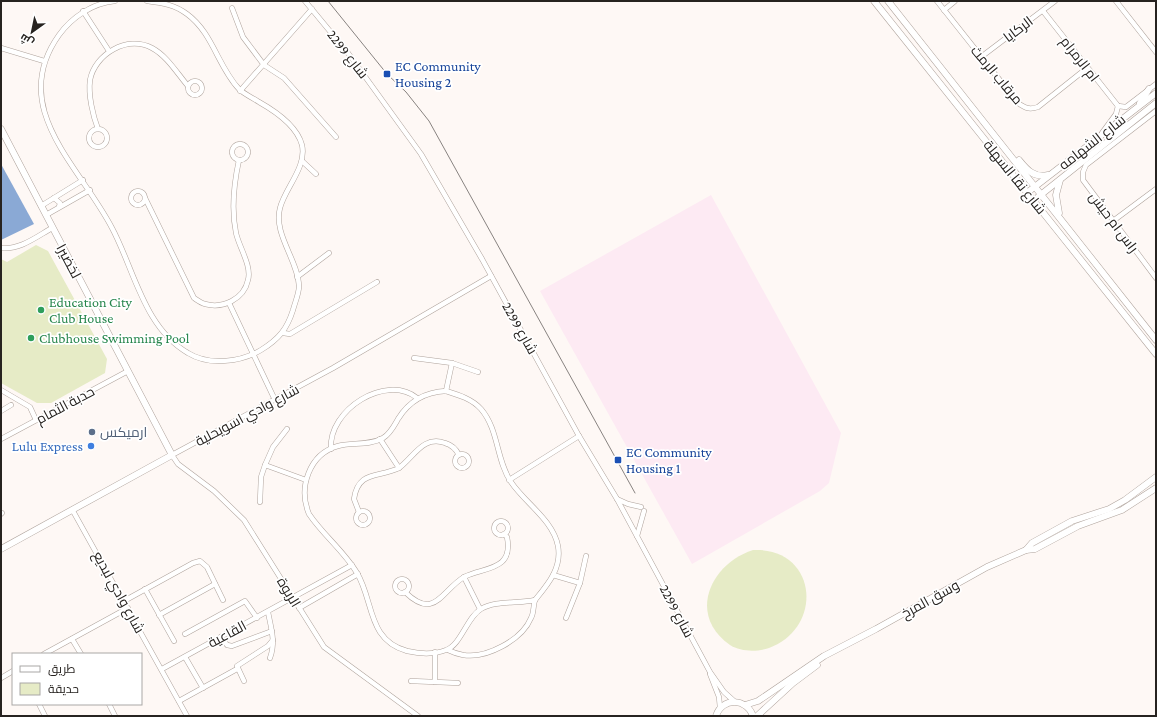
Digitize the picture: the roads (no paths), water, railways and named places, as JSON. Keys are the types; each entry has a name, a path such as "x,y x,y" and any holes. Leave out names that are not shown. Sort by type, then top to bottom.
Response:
{"street":[{"path":"115,1 107,2 83,11 62,30 44,61 40,92 44,110 53,135 66,159 90,190 123,250 142,296 155,322 168,339 189,355 213,361 234,360 254,354 283,333 296,301 299,287 279,225 279,209 302,161 302,146 295,131 274,110 240,91 220,61 206,33 189,15 170,2 147,1"},
{"name":"شارع 2299","path":"305,1 348,54 402,126 454,210 637,536 710,672 724,692 734,701"},
{"name":"شارع نقا السهلة","path":"874,1 1156,354"},
{"name":"شارع نقا السهلة","path":"888,1 1156,340"},
{"name":"مرقاب الرمث","path":"937,1 1018,103 1029,109 1038,107 1087,68"},
{"path":"944,10 955,1"},
{"name":"الركايا","path":"982,57 1055,1"},
{"path":"1116,1 1156,52"},
{"path":"232,8 243,37 264,65 284,78 336,137"},
{"path":"240,91 312,9"},
{"path":"83,11 108,51"},
{"name":"ام الرمرام","path":"1042,11 1118,106"},
{"path":"98,129 95,121 90,80 96,64 108,51 123,45 139,44 151,48 163,56 182,79 189,84"},
{"path":"1,48 44,61"},
{"path":"1099,137 1116,114 1118,106 1126,107 1156,84"},
{"path":"1138,107 1149,90"},
{"name":"شارع الشهامه","path":"1028,192 1156,92"},
{"name":"شارع الشهامه","path":"1034,200 1156,104"},
{"path":"1144,114 1156,110"},
{"name":"شارع الشهامه","path":"1086,186 1083,180 1083,172 1086,165 1156,110"},
{"path":"92,132 98,129 103,130 106,134 106,142 100,146 93,145 90,138 95,121"},
{"name":"لخضيرا","path":"1,129 172,456"},
{"path":"1007,151 1014,153 1032,173 1038,176 1049,175"},
{"path":"151,209 142,204 136,205 132,202 131,194 135,191 140,191 145,198 151,209 194,298 204,304 217,305 229,303 243,292 249,279 247,266 236,234 234,219 235,178 239,160"},
{"path":"302,161 316,174"},
{"path":"1060,179 1057,187 1056,202 1064,222"},
{"path":"41,206 83,180"},
{"name":"راس ام حيش","path":"1086,186 1156,278"},
{"path":"1112,221 1156,189"},
{"path":"46,215 90,190"},
{"path":"54,198 60,203 60,207"},
{"path":"142,204 145,198"},
{"path":"1,248 9,249 20,246 52,228"},
{"path":"297,277 329,253"},
{"name":"شارع وادي اسويحلية","path":"1,549 74,511 275,400 491,276"},
{"path":"283,333 290,334 376,282"},
{"path":"229,303 275,400"},
{"path":"414,358 452,364 478,372"},
{"path":"446,391 452,364"},
{"name":"حدبة الثمام","path":"1,439 128,371"},
{"path":"1,390 30,407 36,420"},
{"path":"331,448 331,436 335,428 345,413 358,402 381,392 403,390 409,392 417,398"},
{"path":"446,391 469,400 485,415 494,435 505,472 509,480 518,493 542,518 556,539 559,557 553,575 546,588 535,600 531,619 511,641 490,652 471,655 463,655 448,650 414,653 400,649 389,642 375,623 358,574 309,514 305,502 306,480 318,458 331,448 347,444 371,443 380,439 390,432 404,410 417,398 432,393 446,391"},
{"path":"1,411 11,406"},
{"path":"260,502 261,477 265,465 273,447 287,429"},
{"path":"509,480 580,436"},
{"path":"380,439 399,468"},
{"path":"359,512 354,499 361,482 369,476 399,468 408,461 418,448 431,442 447,443 457,450 459,455"},
{"name":"الربوة","path":"172,456 178,464 214,491 244,520 254,534 292,599 324,647 418,716"},
{"path":"265,465 306,480"},
{"name":"وسق المرخ","path":"1026,550 1032,543 1072,521 1108,509 1125,500 1156,478"},
{"name":"وسق المرخ","path":"757,716 798,678 836,651 987,567 1026,550 1035,549 1078,526 1122,510 1156,488"},
{"path":"616,499 643,509 637,536"},
{"name":"شارع وادي لبديع","path":"74,511 187,716"},
{"path":"405,592 418,602 435,602 440,600 455,583 464,577 472,573 493,568 501,563 508,548 507,537 504,534"},
{"path":"566,618 580,583 586,556"},
{"path":"124,601 193,563 200,561 207,567 223,600"},
{"name":"القاعية","path":"162,669 313,588 352,565"},
{"path":"299,608 358,574"},
{"path":"553,575 580,583"},
{"path":"464,577 480,609"},
{"path":"159,615 215,584"},
{"path":"313,588 317,590 317,597"},
{"path":"145,589 174,641"},
{"path":"448,650 480,609 495,605 535,600"},
{"path":"185,634 244,601 248,602 257,618"},
{"path":"46,653 128,608"},
{"path":"268,612 274,649 270,658"},
{"path":"222,637 227,645 232,646 272,631"},
{"path":"72,638 80,653"},
{"path":"179,701 237,669 238,665 268,646 273,640"},
{"name":"وسق المرخ","path":"746,705 758,701 824,656 836,651"},
{"path":"435,652 435,682"},
{"path":"185,657 203,688"},
{"path":"237,669 244,681"},
{"path":"1,678 12,672"},
{"name":"شارع 2299","path":"710,672 719,696 720,708"},
{"path":"411,681 458,683"},
{"path":"716,716 720,708 729,702 734,701 746,705 753,716"},
{"path":"40,705 46,716"},
{"path":"110,705 115,716"}],"water":[{"path":"1,164 34,224 1,240"}],"tram line":[{"path":"328,1 387,74 406,92 429,121 635,493"}],"place":[{"name":"EC Community Housing 2","path":"387,74"},
{"name":"Education City Club House","path":"41,310"},
{"name":"Clubhouse Swimming Pool","path":"31,338"},
{"name":"ارميكس","path":"92,432"},
{"name":"Lulu Express","path":"91,446"},
{"name":"EC Community Housing 1","path":"618,460"}]}
